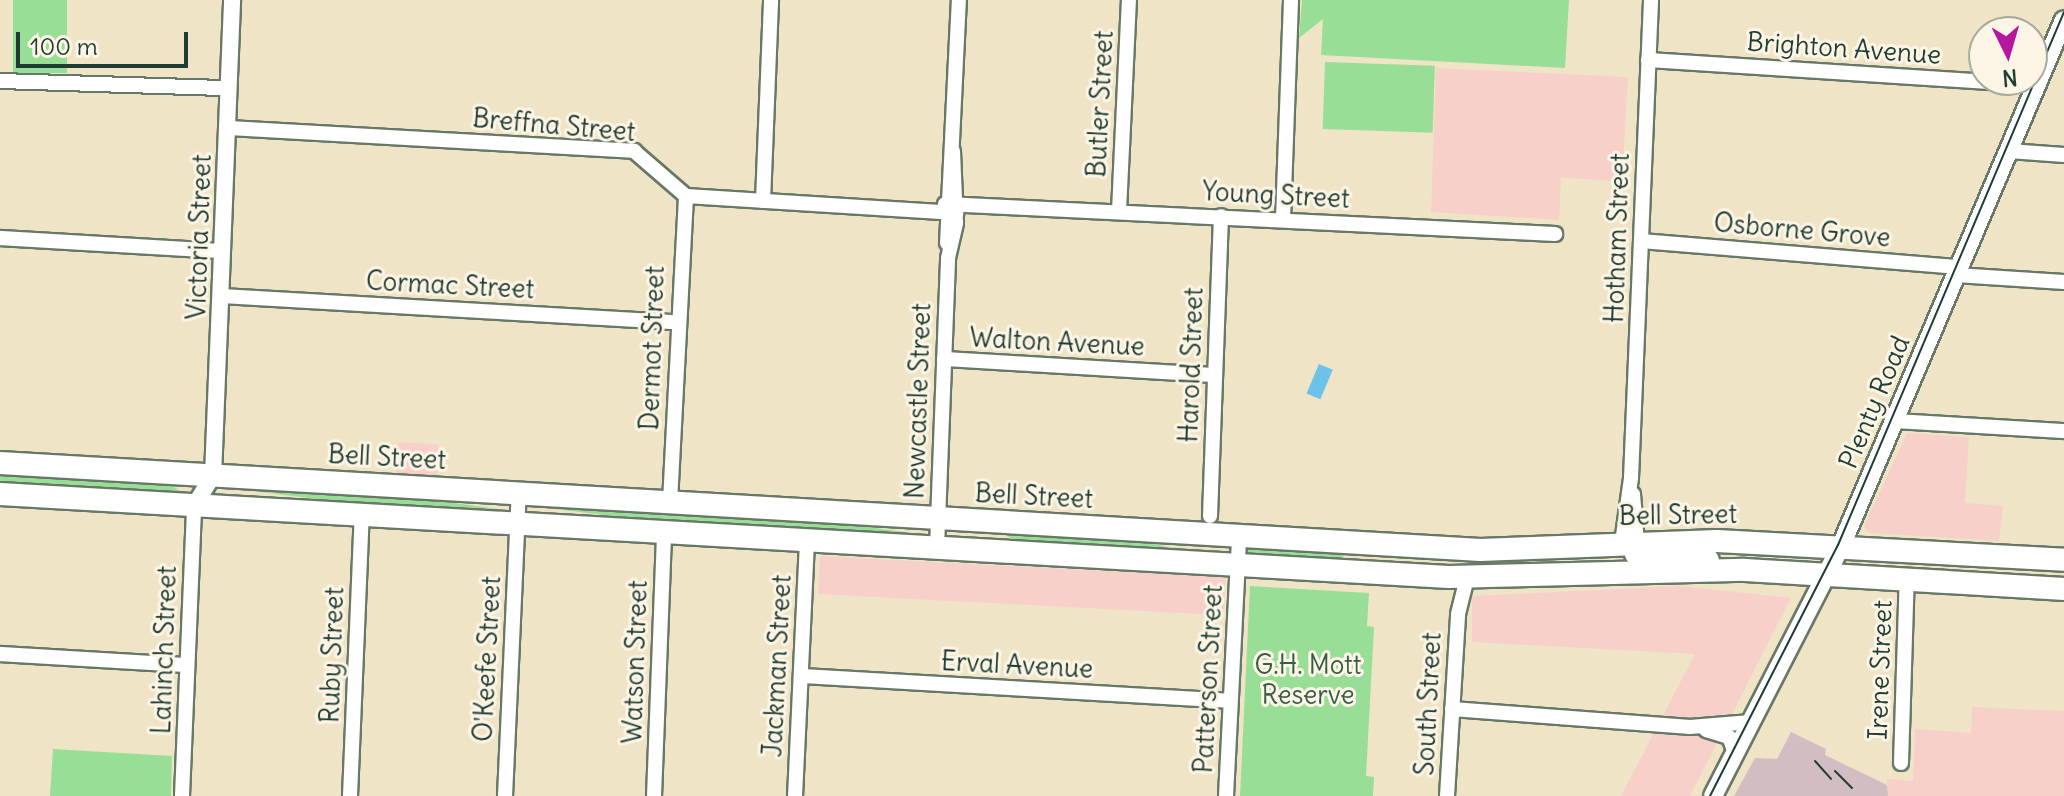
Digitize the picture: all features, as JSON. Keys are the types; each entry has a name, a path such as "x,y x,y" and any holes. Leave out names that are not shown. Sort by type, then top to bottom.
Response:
{"highway":[{"name":"Bell Street","path":"0,463 1480,550 1841,546 2064,560"},
{"path":"0,494 1458,577 1731,570 1907,577 2064,589"},
{"path":"1600,575 1631,546 1709,560 1731,570"}],"main road":[{"name":"Plenty Road","path":"2048,59 2063,27"},
{"name":"Plenty Road","path":"1713,796 1841,546 2032,96"}],"street":[{"name":"Victoria Street","path":"213,476 232,0"},
{"path":"763,201 771,0"},
{"name":"Newcastle Street","path":"937,547 959,0"},
{"name":"Butler Street","path":"1119,211 1129,0"},
{"path":"1283,219 1291,0"},
{"name":"Hotham Street","path":"1631,546 1631,478 1651,0"},
{"name":"Brighton Avenue","path":"1648,60 1968,81"},
{"path":"0,81 229,88"},
{"name":"Breffna Street","path":"227,128 634,151 686,196"},
{"path":"2009,151 2064,155"},
{"path":"686,196 763,201 951,204"},
{"name":"Dermot Street","path":"670,502 677,322 686,196"},
{"name":"Young Street","path":"951,204 994,203 1555,234"},
{"name":"Harold Street","path":"1210,516 1221,216"},
{"path":"0,238 222,251"},
{"name":"Osborne Grove","path":"1641,241 2064,282"},
{"name":"Cormac Street","path":"220,296 677,322"},
{"name":"Walton Avenue","path":"944,359 1215,375"},
{"path":"1894,421 2064,431"},
{"path":"194,506 213,476"},
{"name":"O'Keefe Street","path":"505,796 519,493"},
{"name":"Lahinch Street","path":"182,796 194,506"},
{"name":"Ruby Street","path":"350,796 362,515"},
{"name":"Watson Street","path":"654,796 664,530"},
{"name":"Patterson Street","path":"1226,796 1239,536"},
{"name":"Jackman Street","path":"795,796 807,539"},
{"name":"South Street","path":"1447,796 1458,577"},
{"name":"Irene Street","path":"1901,763 1907,577"},
{"path":"0,654 187,665"},
{"name":"Erval Avenue","path":"801,676 1230,701"},
{"path":"1452,709 1690,727 1751,722"},
{"path":"1690,727 1727,736 1735,753"}],"shaded area":[{"path":"1436,68 1628,77 1622,181 1561,178 1559,220 1431,212"},
{"path":"1907,433 1969,437 1965,503 2003,506 1999,541 1869,533 1864,526"},
{"path":"398,442 439,445 437,476 396,473"},
{"path":"820,556 1225,577 1223,615 818,594"},
{"path":"1680,586 1791,598 1690,796 1621,796 1695,654 1472,642 1472,596"},
{"path":"1972,707 2064,711 2064,796 1888,796 1887,779 1913,781 1915,729 1971,733"},
{"path":"1791,732 1826,749 1825,755 1887,785 1888,796 1734,796 1755,758 1777,759"}],"green space":[{"path":"13,0 67,0 67,73 13,73"},
{"path":"1302,0 1569,0 1565,68 1321,55 1323,19 1299,38"},
{"path":"1325,62 1435,66 1433,133 1323,129"},
{"path":"0,472 172,486 182,492 172,497 0,486"},
{"path":"229,488 411,497 505,510 365,505"},
{"path":"531,506 824,521 919,534 644,520"},
{"path":"955,531 1136,538 1166,547 1224,552 1023,544 1005,535"},
{"path":"1255,546 1346,554 1338,561 1248,556 1245,552"},
{"name":"G.H. Mott Reserve","path":"1250,586 1369,593 1367,626 1374,627 1366,776 1374,777 1373,796 1240,796"},
{"path":"53,749 172,756 171,796 50,796"}],"water":[{"path":"1319,364 1333,370 1320,399 1306,393"}],"tram line":[{"path":"1710,796 1838,545 2064,12"},
{"path":"1815,761 1831,779"},
{"path":"1835,771 1852,788"}]}
